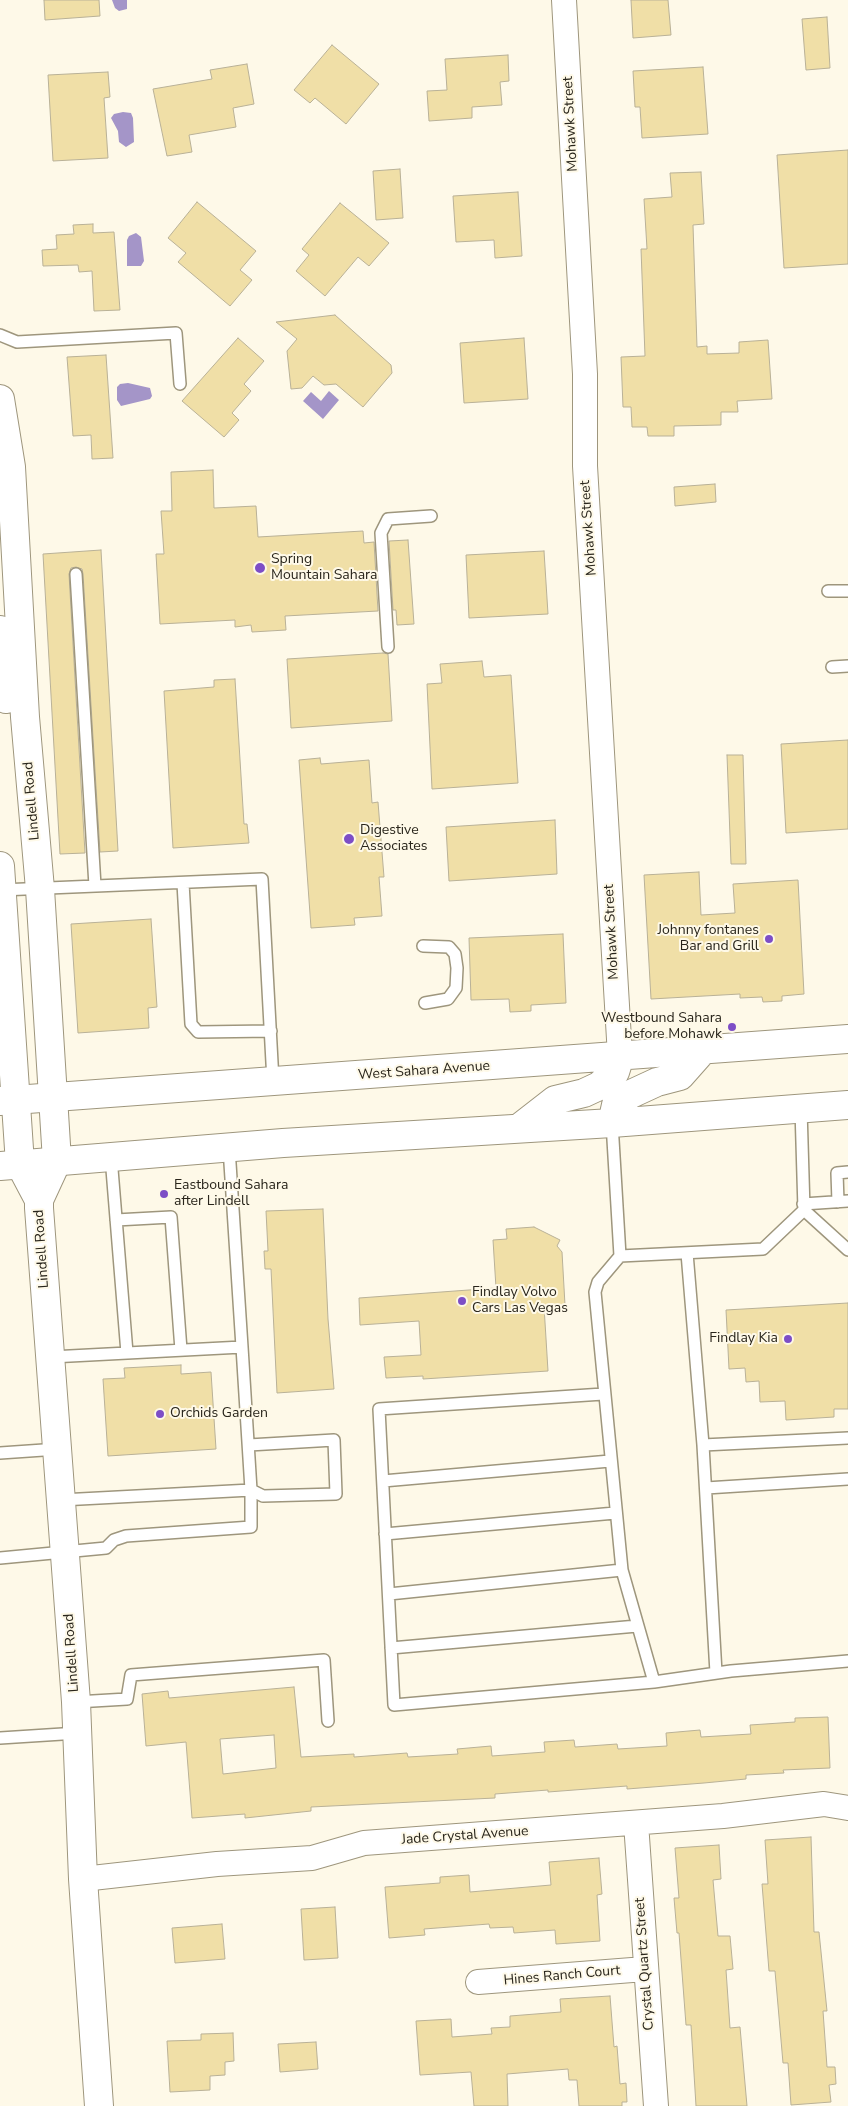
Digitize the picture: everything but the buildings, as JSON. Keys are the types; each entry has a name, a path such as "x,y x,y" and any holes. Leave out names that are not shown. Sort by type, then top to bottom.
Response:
{"street":[{"name":"Mohawk Street","path":"564,0 585,374 585,466 620,1056"},
{"name":"Lindell Road","path":"0,399 11,467 57,1161 39,1200 76,1702 83,1879 99,2106"},
{"path":"0,630 6,705 10,725 28,746"},
{"name":"Lindell Road","path":"0,882 10,1165 39,1200"},
{"name":"West Sahara Avenue","path":"7,1101 273,1083 848,1039"},
{"path":"612,1123 616,1105 632,1094 657,1082 680,1076 703,1050"},
{"path":"519,1128 555,1100 584,1093 599,1086 615,1072 620,1056"},
{"path":"10,1165 229,1148 848,1106"},
{"name":"Jade Crystal Avenue","path":"83,1879 217,1864 312,1858 364,1843 723,1816 824,1804 848,1808"},
{"name":"Crystal Quartz Street","path":"636,1823 656,2106"},
{"name":"Hines Ranch Court","path":"478,1982 645,1969"}],"lane":[{"path":"0,335 18,342 176,333 180,384"},
{"path":"388,648 381,533 388,519 431,516"},
{"path":"76,574 95,886"},
{"path":"828,591 848,590"},
{"path":"832,667 848,666"},
{"path":"0,882 40,889 262,879 273,1083"},
{"path":"182,883 191,1024 198,1032 270,1031"},
{"path":"423,946 449,947 455,954 457,968 456,988 448,998 425,1003"},
{"path":"801,1109 804,1207 848,1250"},
{"path":"612,1123 620,1256 598,1282 595,1292 603,1394 622,1570 654,1682"},
{"path":"0,1558 65,1554 106,1548 114,1540 126,1536 251,1527 249,1445 229,1148"},
{"path":"112,1157 127,1352"},
{"path":"620,1256 763,1249 804,1207 843,1201 837,1173 848,1172"},
{"path":"116,1220 171,1217 181,1350"},
{"path":"687,1253 706,1488 716,1673"},
{"path":"50,1357 242,1346"},
{"path":"603,1394 379,1409 394,1705 654,1682 716,1673 848,1661"},
{"path":"703,1445 848,1438"},
{"path":"61,1500 251,1490 263,1496 336,1494 334,1440 249,1445"},
{"path":"0,1453 58,1449"},
{"path":"383,1481 610,1461"},
{"path":"706,1488 848,1479"},
{"path":"386,1534 615,1513"},
{"path":"389,1594 622,1570"},
{"path":"391,1648 637,1626"},
{"path":"76,1702 127,1699 131,1675 324,1660 328,1721"},
{"path":"0,1738 78,1733"}],"shaded area":[{"path":"112,0 127,0 127,9 119,11 115,8"},
{"path":"131,113 133,118 134,142 126,147 119,142 118,131 111,118 114,114"},
{"path":"136,233 141,237 144,261 141,266 127,266 127,240 129,236"},
{"path":"128,383 150,388 152,396 150,399 121,406 117,400 117,387 120,384"},
{"path":"329,391 339,400 323,419 303,401 311,392 321,401"}],"place":[{"name":"Spring Mountain Sahara","path":"260,568"},
{"name":"Digestive Associates","path":"349,839"},
{"name":"Johnny fontanes Bar and Grill","path":"769,939"},
{"name":"Westbound Sahara before Mohawk","path":"732,1027"},
{"name":"Eastbound Sahara after Lindell","path":"164,1194"},
{"name":"Findlay Volvo Cars Las Vegas","path":"462,1301"},
{"name":"Findlay Kia","path":"788,1339"},
{"name":"Orchids Garden","path":"160,1414"}]}
